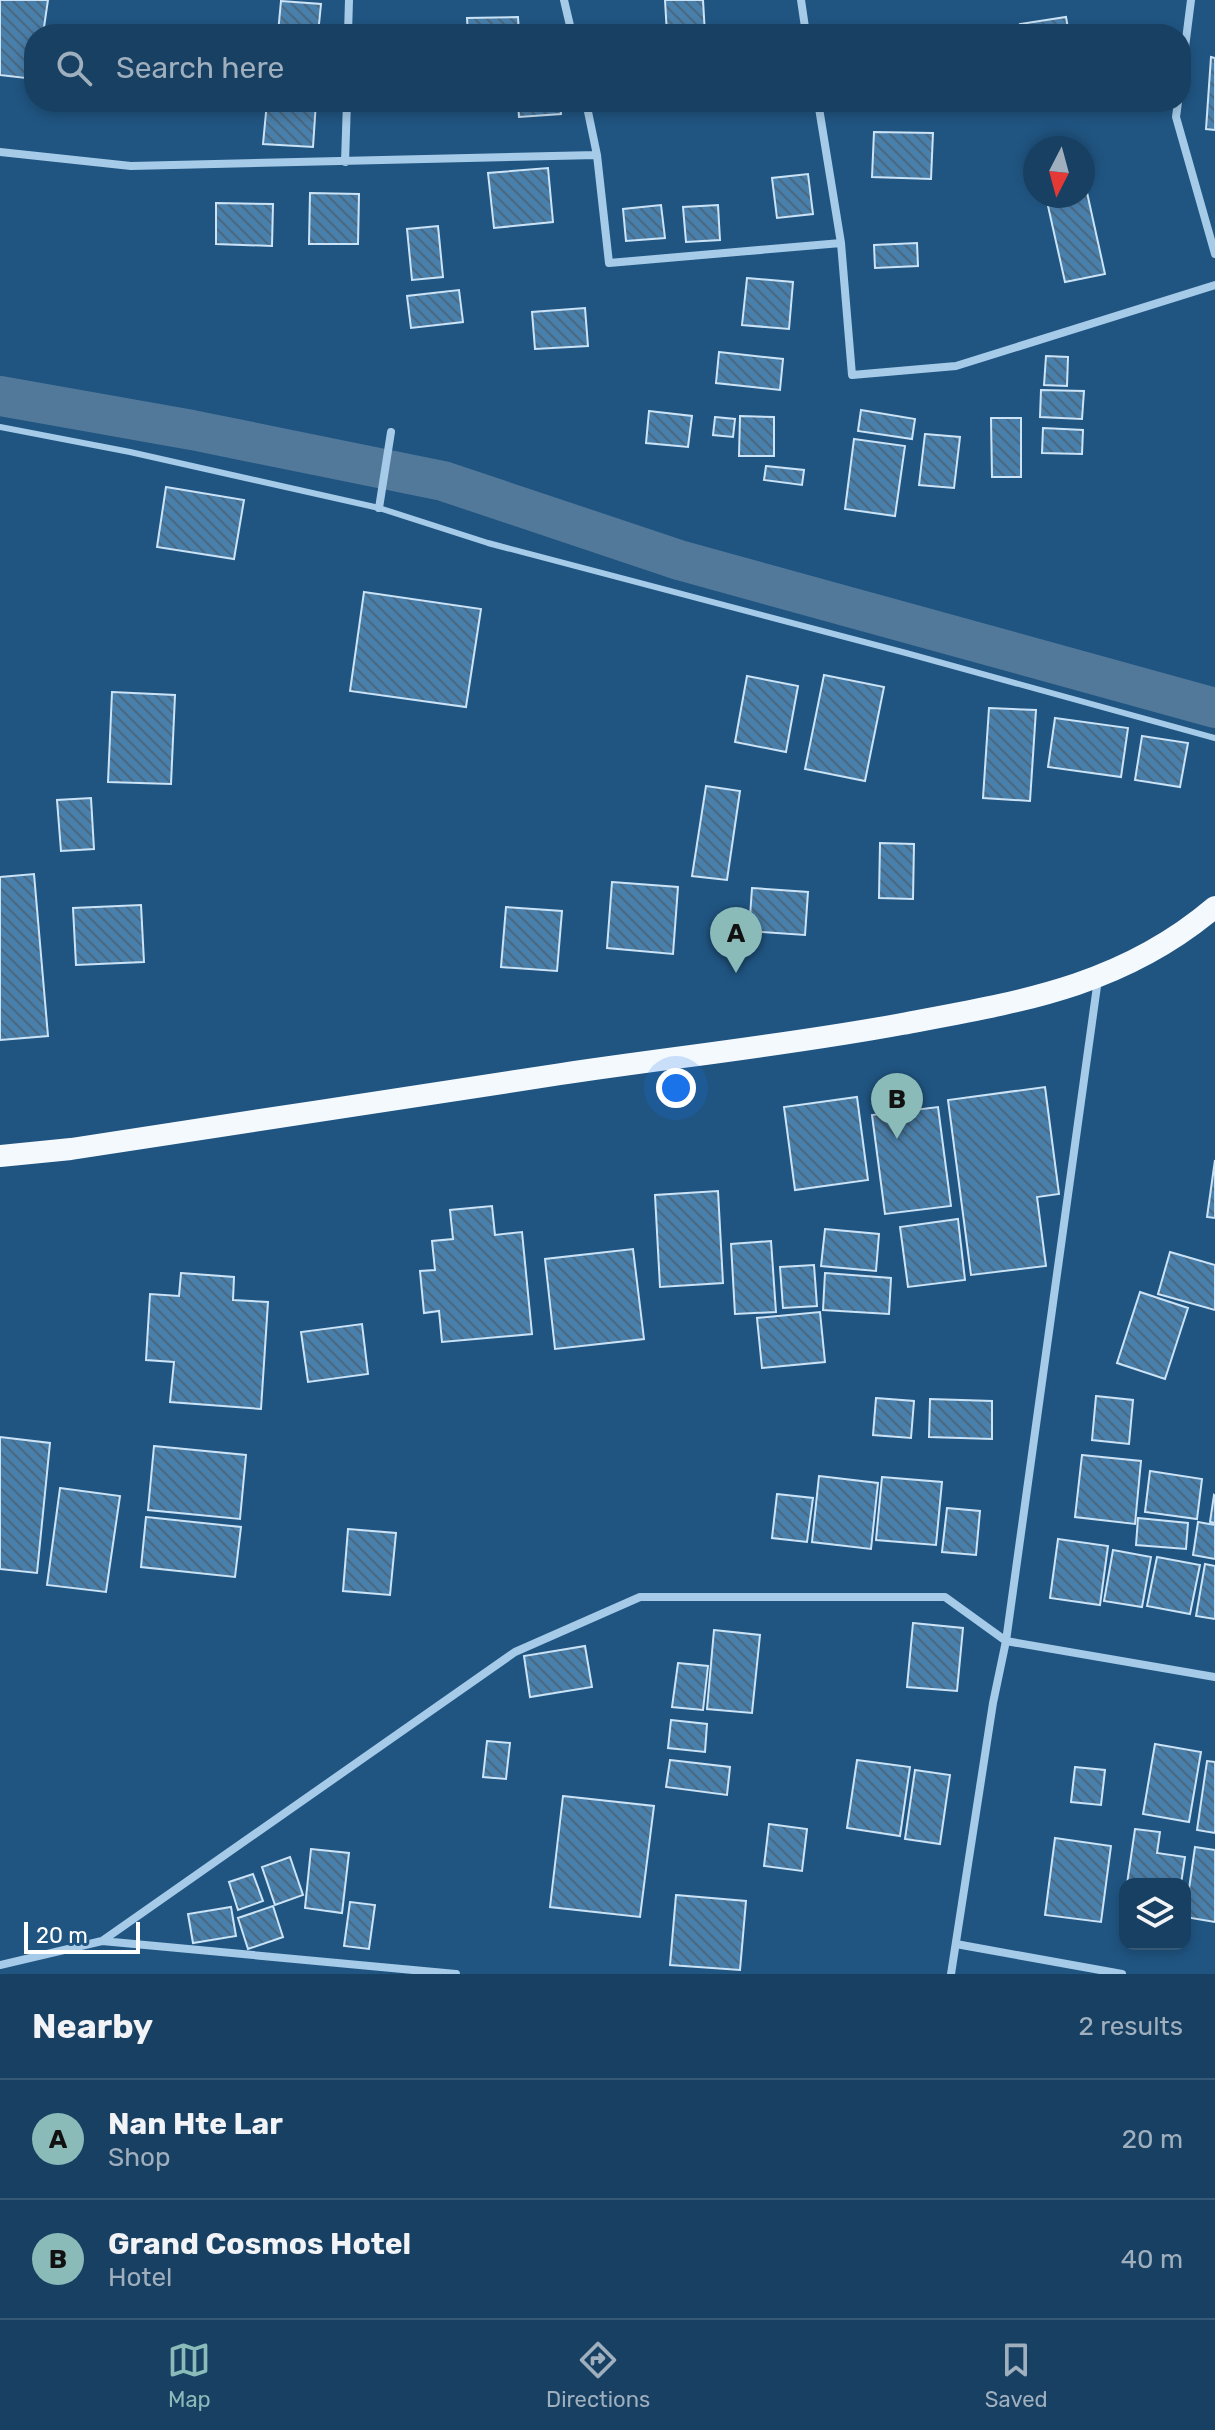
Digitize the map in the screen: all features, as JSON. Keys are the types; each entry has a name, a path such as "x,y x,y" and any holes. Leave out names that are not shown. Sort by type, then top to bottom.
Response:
{"highway":[{"path":"0,1156 71,1149 560,1074 821,1039 1002,1004 1098,979 1145,956 1192,927 1215,907"}],"street":[{"path":"348,24 349,0"},
{"path":"564,0 570,24"},
{"path":"801,0 805,24"},
{"path":"1188,24 1191,0"},
{"path":"345,162 347,112"},
{"path":"588,112 597,155 609,263 841,243"},
{"path":"820,112 841,243 852,375 956,366 1215,285"},
{"path":"1177,112 1215,254"},
{"path":"0,152 131,166 597,155"},
{"path":"379,508 391,432"},
{"path":"951,1974 993,1703 1006,1641 1098,979"},
{"path":"102,1941 515,1652 640,1597 945,1597 1006,1641 1215,1677"},
{"path":"0,1965 102,1941 456,1974"},
{"path":"956,1944 1122,1974"}],"lane":[{"path":"0,427 130,452 379,508 488,543 1215,738"}],"building":[{"path":"0,0 48,0 44,24 24,24 24,78 0,75"},
{"path":"665,0 703,0 704,24 666,24"},
{"path":"281,1 321,4 319,24 279,24"},
{"path":"518,17 518,24 467,24 467,18"},
{"path":"1066,17 1067,24 1020,24"},
{"path":"1211,57 1215,58 1215,130 1206,129"},
{"path":"266,112 315,112 313,147 263,144"},
{"path":"519,112 561,112 561,114 519,117"},
{"path":"874,132 933,133 931,179 872,177"},
{"path":"548,168 553,222 494,228 488,173"},
{"path":"808,174 813,214 777,218 772,178"},
{"path":"310,193 359,194 358,244 309,244"},
{"path":"216,203 273,204 272,246 216,244"},
{"path":"661,205 665,238 626,241 623,209"},
{"path":"718,205 720,240 686,242 683,207"},
{"path":"1048,208 1090,208 1105,274 1065,282"},
{"path":"438,226 443,277 412,280 407,229"},
{"path":"917,243 918,266 875,268 874,245"},
{"path":"747,278 793,282 789,329 742,325"},
{"path":"459,290 463,322 411,328 407,296"},
{"path":"585,308 588,346 535,349 532,312"},
{"path":"719,352 783,359 780,390 716,383"},
{"path":"1046,356 1068,357 1067,386 1044,385"},
{"path":"1041,390 1084,391 1082,419 1040,417"},
{"path":"861,410 915,419 912,439 858,431"},
{"path":"649,411 692,416 688,447 646,443"},
{"path":"740,416 774,417 774,456 739,456"},
{"path":"715,417 735,419 733,437 713,435"},
{"path":"991,418 1021,418 1021,477 992,477"},
{"path":"1043,428 1083,430 1082,454 1042,453"},
{"path":"925,434 960,437 954,488 919,485"},
{"path":"854,439 905,446 895,516 845,509"},
{"path":"766,466 804,470 802,485 764,480"},
{"path":"166,487 244,500 234,559 157,547"},
{"path":"364,592 481,609 466,707 350,691"},
{"path":"824,675 884,687 865,781 805,769"},
{"path":"747,676 798,686 786,752 735,742"},
{"path":"112,692 175,695 171,784 108,782"},
{"path":"989,708 1036,710 1030,801 983,798"},
{"path":"1055,718 1128,728 1121,777 1048,767"},
{"path":"1142,736 1188,743 1180,787 1135,780"},
{"path":"706,786 740,791 727,880 692,876"},
{"path":"91,798 94,849 61,851 57,800"},
{"path":"880,843 914,844 913,899 879,898"},
{"path":"34,874 48,1036 0,1040 0,877"},
{"path":"612,882 678,887 673,954 607,948"},
{"path":"752,888 808,892 805,935 749,931"},
{"path":"141,905 144,962 76,965 73,908"},
{"path":"506,907 562,911 557,971 501,967"},
{"path":"1045,1087 1059,1194 1037,1197 1046,1266 971,1275 948,1100"},
{"path":"857,1097 868,1180 795,1190 784,1107"},
{"path":"938,1107 951,1206 885,1214 872,1115"},
{"path":"1215,1160 1215,1218 1207,1217"},
{"path":"718,1191 723,1283 660,1287 655,1195"},
{"path":"492,1206 495,1235 522,1232 532,1334 442,1342 439,1311 424,1313 420,1271 435,1270 432,1241 453,1239 450,1210"},
{"path":"958,1219 965,1280 908,1287 900,1227"},
{"path":"825,1229 879,1234 876,1271 821,1266"},
{"path":"771,1241 776,1312 735,1314 731,1244"},
{"path":"633,1249 644,1339 555,1349 545,1259"},
{"path":"1170,1252 1215,1265 1215,1310 1158,1294"},
{"path":"814,1265 817,1306 783,1308 780,1267"},
{"path":"181,1273 234,1277 233,1300 268,1302 261,1409 170,1402 174,1362 146,1360 150,1294 179,1296"},
{"path":"825,1273 891,1278 889,1314 823,1310"},
{"path":"1140,1292 1188,1308 1165,1379 1117,1363"},
{"path":"820,1312 825,1362 762,1368 757,1318"},
{"path":"362,1324 368,1374 308,1382 301,1332"},
{"path":"1096,1396 1133,1400 1129,1444 1092,1440"},
{"path":"876,1398 914,1401 911,1438 873,1435"},
{"path":"930,1399 992,1401 992,1439 929,1437"},
{"path":"0,1437 50,1443 37,1573 0,1569"},
{"path":"154,1446 246,1455 240,1519 148,1510"},
{"path":"1082,1455 1141,1461 1135,1524 1075,1517"},
{"path":"1150,1471 1202,1479 1197,1519 1145,1512"},
{"path":"819,1476 878,1483 871,1549 812,1542"},
{"path":"882,1477 942,1482 936,1545 876,1540"},
{"path":"60,1488 120,1496 106,1592 47,1585"},
{"path":"777,1494 813,1498 807,1542 772,1538"},
{"path":"1215,1496 1215,1523 1210,1522"},
{"path":"947,1508 980,1511 976,1555 942,1552"},
{"path":"146,1517 241,1527 235,1577 141,1567"},
{"path":"1138,1518 1188,1523 1186,1549 1136,1545"},
{"path":"1198,1522 1215,1525 1215,1559 1193,1555"},
{"path":"348,1529 396,1533 390,1595 343,1591"},
{"path":"1058,1539 1108,1546 1100,1605 1050,1598"},
{"path":"1113,1550 1151,1557 1142,1607 1104,1601"},
{"path":"1157,1557 1200,1565 1190,1614 1147,1606"},
{"path":"1205,1564 1215,1566 1215,1619 1196,1616"},
{"path":"913,1623 963,1628 957,1691 907,1687"},
{"path":"714,1630 760,1635 752,1713 707,1709"},
{"path":"585,1646 592,1687 530,1697 524,1656"},
{"path":"678,1663 708,1666 703,1710 672,1707"},
{"path":"671,1720 707,1724 705,1752 668,1748"},
{"path":"487,1741 510,1743 506,1779 483,1777"},
{"path":"1155,1744 1201,1752 1189,1822 1143,1814"},
{"path":"670,1760 730,1767 727,1795 666,1787"},
{"path":"857,1760 910,1767 900,1836 847,1828"},
{"path":"1207,1761 1215,1762 1215,1833 1197,1830"},
{"path":"1075,1767 1105,1770 1101,1805 1071,1802"},
{"path":"915,1770 950,1775 940,1844 905,1839"},
{"path":"563,1796 654,1806 640,1917 550,1907"},
{"path":"769,1824 807,1829 802,1871 764,1866"},
{"path":"1135,1829 1160,1832 1157,1853 1185,1857 1182,1878 1128,1878"},
{"path":"1055,1838 1111,1846 1101,1922 1045,1915"},
{"path":"1195,1847 1215,1850 1215,1922 1191,1918 1191,1878"},
{"path":"311,1849 349,1853 342,1913 305,1908"},
{"path":"290,1857 303,1895 275,1905 262,1867"},
{"path":"253,1874 263,1901 238,1910 229,1882"},
{"path":"676,1895 746,1901 740,1970 670,1965"},
{"path":"350,1902 375,1905 369,1949 344,1946"},
{"path":"273,1906 283,1937 248,1949 238,1918"},
{"path":"231,1907 236,1936 193,1943 188,1914"}],"waterway":[{"path":"0,396 192,430 443,481 679,560 1215,708"}],"place":[{"name":"Nan Hte Lar","path":"736,973"},
{"name":"Grand Cosmos Hotel","path":"897,1139"}]}
